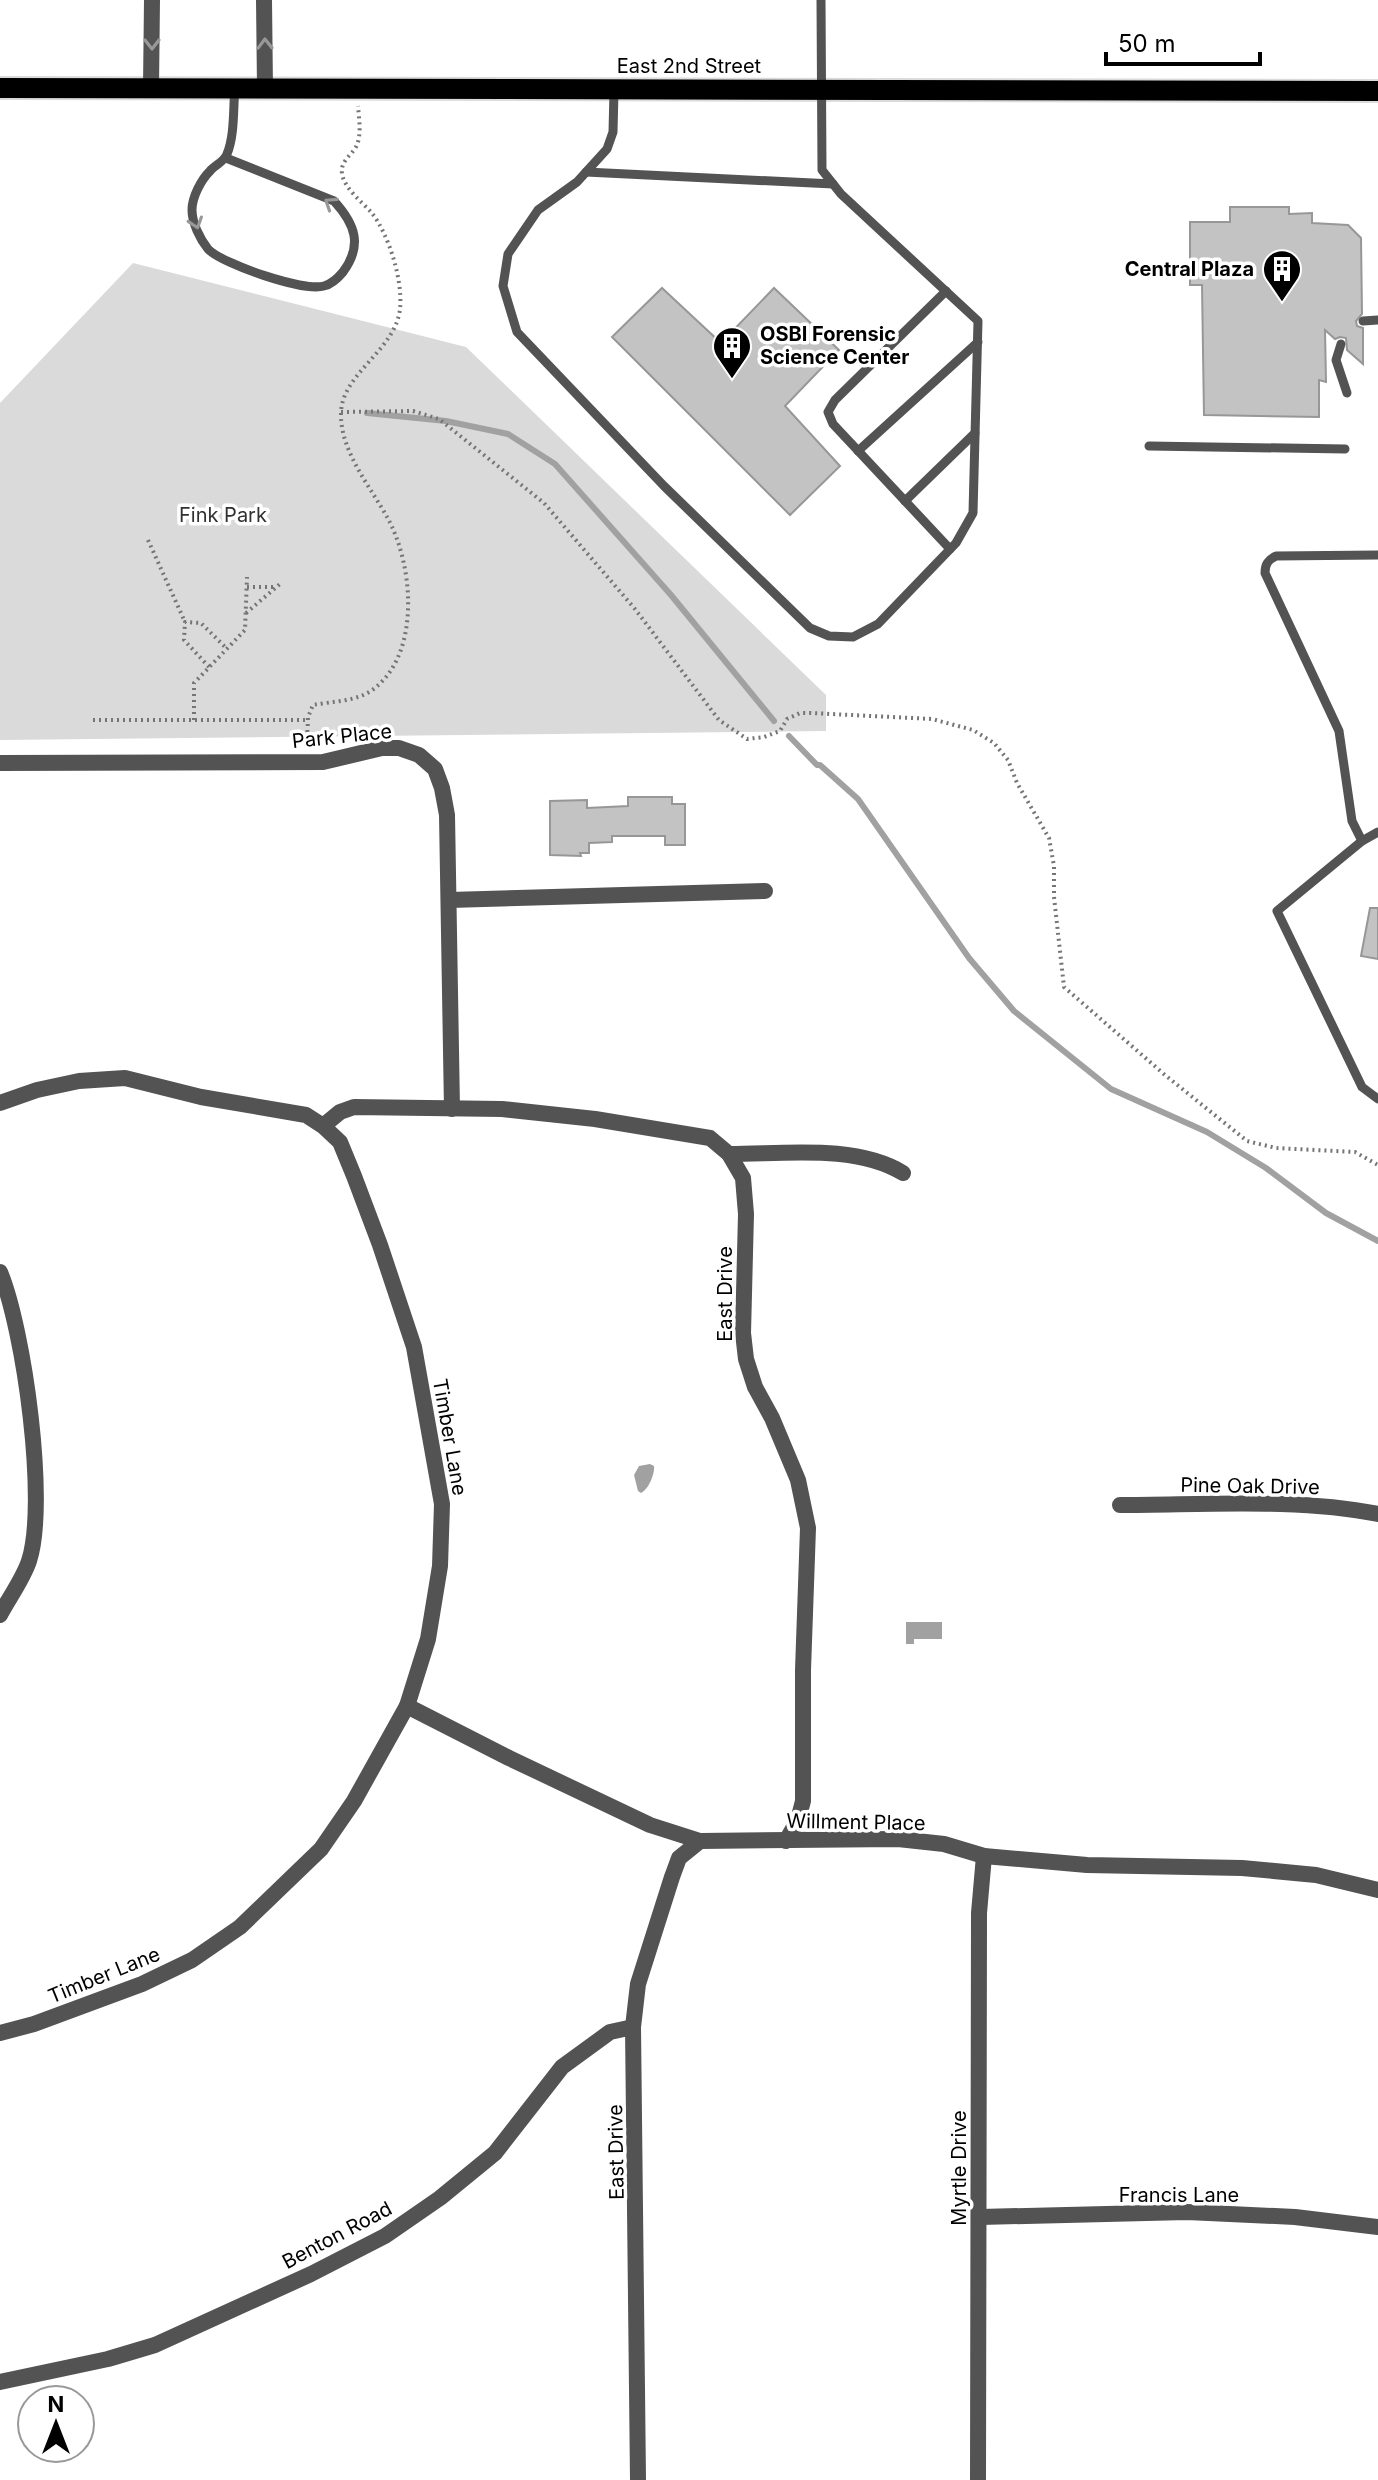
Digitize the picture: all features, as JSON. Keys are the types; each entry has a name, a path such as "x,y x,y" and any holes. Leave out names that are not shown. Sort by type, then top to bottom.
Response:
{"main road":[{"name":"East 2nd Street","path":"0,88 1378,91"}],"street":[{"path":"151,87 152,0"},
{"path":"264,0 265,88"},
{"name":"Park Place","path":"0,763 323,762 382,748 399,748 419,755 435,769 447,815 452,1109"},
{"path":"449,900 765,891"},
{"path":"0,1103 37,1090 79,1081 125,1078 201,1097 306,1115 323,1126 340,1112 354,1107 502,1109 595,1119 710,1138 729,1154 853,1154 884,1162 903,1173"},
{"name":"Timber Lane","path":"0,2033 34,2024 142,1984 192,1960 240,1927 321,1849 354,1801 407,1706 428,1639 440,1566 442,1504 414,1347 380,1245 340,1142 323,1126"},
{"name":"East Drive","path":"729,1154 743,1178 746,1214 743,1333 746,1359 755,1387 782,1439 798,1480 808,1528 803,1801 798,1820 786,1841"},
{"path":"0,1272 20,1337 37,1513 29,1561 0,1615"},
{"name":"Pine Oak Drive","path":"1120,1505 1309,1506 1350,1508 1378,1514"},
{"name":"Willment Place","path":"407,1706 650,1825 700,1841 898,1839 944,1844 984,1856 1087,1865 1242,1868 1316,1875 1378,1890"},
{"name":"East Drive","path":"638,2480 633,2027 638,1984 672,1877 679,1858 700,1841"},
{"name":"Myrtle Drive","path":"978,2480 979,1913 984,1856"},
{"name":"Benton Road","path":"0,2382 108,2359 155,2345 311,2274 385,2236 440,2198 495,2153 562,2067 610,2032 633,2027"},
{"name":"Francis Lane","path":"980,2217 1187,2212 1295,2217 1378,2227"}],"lane":[{"path":"614,91 613,132 607,149 577,182 538,210 508,254 503,286 517,332 654,475 810,628 829,636 853,637 878,624 950,549 973,513 978,321 833,184 822,170 821,0"},
{"path":"226,158 334,201 353,231 356,249 337,279 323,286 308,288 232,264 209,250 196,229 192,208 199,187 210,171 226,158 235,87"},
{"path":"586,172 833,184"},
{"path":"946,291 835,400 828,412 833,424 950,549"},
{"path":"1363,321 1378,320"},
{"path":"858,451 978,342"},
{"path":"1341,344 1336,360 1347,393"},
{"path":"905,501 975,433"},
{"path":"1149,446 1345,449"},
{"path":"1362,841 1352,821 1339,731 1265,573 1265,566 1269,559 1276,556 1378,555"},
{"path":"1378,832 1362,841 1277,911 1362,1087 1378,1099"}],"path":[{"path":"307,762 308,720 313,705 363,695 375,688 388,675 401,651 405,632 408,591 402,554 387,517 348,446 341,412 352,382 374,359 397,323 400,304 387,238 343,175 345,162 359,140 357,88"},
{"path":"341,412 413,411 439,419 544,503 635,609 719,720 747,739 780,731 787,719 800,713 811,713 932,719 973,730 994,743 1008,760 1017,783 1049,838 1064,987 1247,1141 1276,1148 1355,1152 1378,1165"},
{"path":"148,540 185,622 184,640 209,667"},
{"path":"194,720 194,683 245,630 247,577"},
{"path":"246,613 278,586 247,587"},
{"path":"185,622 201,623 227,649"},
{"path":"93,720 308,720"}],"green space":[{"name":"Fink Park","path":"133,263 466,347 826,695 826,731 0,740 0,403"}],"shaded area":[{"path":"639,1466 654,1466 652,1477 641,1493 634,1475"},
{"path":"906,1622 942,1622 942,1639 914,1639 914,1644 906,1644"}],"building":[{"name":"Central Plaza","path":"1230,207 1289,207 1289,214 1312,213 1312,223 1348,225 1361,238 1362,314 1356,321 1357,326 1363,328 1363,364 1347,350 1346,338 1335,339 1325,330 1326,382 1319,380 1319,417 1204,415 1202,285 1190,285 1190,222 1230,222"},
{"name":"OSBI Forensic Science Center","path":"662,288 721,343 774,288 839,350 785,406 840,466 790,515 612,337"},
{"path":"628,797 672,797 672,804 685,804 685,845 665,845 665,836 612,836 612,842 589,843 589,853 580,853 581,856 550,855 550,801 587,800 587,808 628,806"},
{"path":"1370,908 1378,908 1378,959 1361,956"}],"waterway":[{"path":"367,413 446,421 508,434 555,464 671,595 774,721"},
{"path":"789,736 817,765 858,799 969,958 1014,1011 1111,1089 1207,1132 1266,1168 1326,1213 1378,1241"}],"place":[{"name":"Central Plaza","path":"1282,303"},
{"name":"OSBI Forensic Science Center","path":"732,380"}]}
